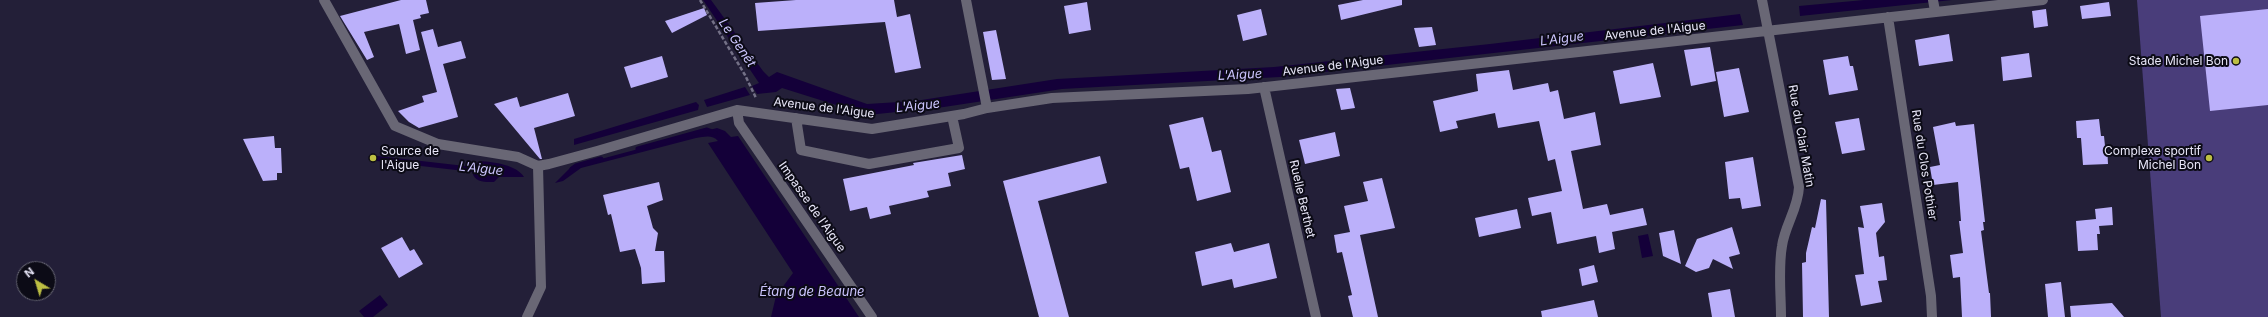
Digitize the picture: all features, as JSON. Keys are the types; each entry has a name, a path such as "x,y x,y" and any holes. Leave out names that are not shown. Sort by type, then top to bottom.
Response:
{"street":[{"path":"324,0 395,126 438,144 518,157 538,166 541,288 527,317"},
{"path":"966,0 987,108"},
{"name":"Avenue de l'Aigue","path":"538,166 597,151 737,110 872,129 1052,98 1264,87 1720,37 1766,26 1888,17 1933,5 2043,0"},
{"name":"Rue du Clair Matin","path":"1762,2 1799,188 1796,208 1787,226 1782,247 1781,317"},
{"name":"Rue du Clos Pothier","path":"1888,17 1931,296 1932,317"},
{"name":"Ruelle Berthet","path":"1264,87 1316,317"},
{"name":"Impasse de l'Aigue","path":"737,110 738,123 872,317"},
{"path":"796,118 801,150 869,164 959,148 952,116"}],"path":[{"path":"700,0 745,74 754,95"}],"shaded area":[{"name":"Complexe sportif Michel Bon","path":"2137,0 2268,0 2268,317 2161,317"}],"water":[{"name":"Le Genêt","path":"703,0 711,0 769,77 777,72 867,104 915,101 1057,79 1274,67 1490,44 1740,14 1743,25 1280,77 1062,89 944,107 868,115 782,88 776,92 757,94 752,86 759,83"},
{"path":"1864,0 1952,0 1800,16 1799,6"},
{"path":"745,87 750,95 707,107 704,100"},
{"path":"696,102 699,105 698,110 574,145 574,139"},
{"name":"Étang de Beaune","path":"717,128 725,131 731,137 738,136 859,317 771,317 776,296 793,273 708,143 718,141 713,137 708,136 696,138 581,168 563,181 555,183 571,167"},
{"name":"L'Aigue","path":"480,161 498,163 511,167 521,173 524,177 499,177 494,182 478,180 473,176 472,172 475,164"},
{"path":"1648,234 1653,256 1642,258 1638,236"},
{"path":"380,295 388,305 373,317 364,317 359,311"}],"building":[{"path":"401,0 426,0 429,13 420,15 421,18 413,20 420,50 406,54 399,24 364,32 374,57 367,60 340,16"},
{"path":"796,0 894,0 897,17 910,14 921,68 895,73 885,22 758,31 755,3"},
{"path":"1363,0 1402,0 1402,5 1341,20 1338,5"},
{"path":"1087,2 1091,30 1069,34 1064,6"},
{"path":"2109,2 2111,16 2082,19 2080,6"},
{"path":"704,8 707,15 672,33 665,21"},
{"path":"1261,9 1267,35 1243,41 1237,15"},
{"path":"2046,9 2048,26 2034,28 2032,11"},
{"name":"Stade Michel Bon","path":"2268,9 2268,105 2210,111 2200,16"},
{"path":"1432,27 1436,45 1419,47 1414,28"},
{"path":"433,29 438,47 461,41 466,58 443,64 458,117 419,128 409,122 398,111 424,102 422,96 437,92 421,32"},
{"path":"996,30 1006,79 992,80 983,32"},
{"path":"1949,34 1953,61 1919,66 1915,40"},
{"path":"1710,47 1716,81 1691,86 1684,50"},
{"path":"2029,53 2032,77 2003,81 2001,57"},
{"path":"662,56 668,77 631,88 624,67"},
{"path":"1848,56 1850,66 1853,66 1858,90 1829,95 1823,60"},
{"path":"1653,63 1661,97 1620,104 1613,71"},
{"path":"1739,68 1749,112 1724,117 1716,72"},
{"path":"1509,70 1513,90 1548,83 1550,92 1558,90 1564,119 1595,112 1601,145 1571,151 1583,209 1607,204 1610,215 1643,208 1647,225 1612,232 1615,249 1599,253 1596,236 1557,244 1551,212 1532,216 1528,198 1562,191 1555,159 1548,161 1539,121 1498,128 1495,113 1456,121 1458,128 1440,132 1433,101 1478,91 1476,74"},
{"path":"1350,88 1355,108 1341,110 1336,89"},
{"path":"568,93 575,116 534,128 542,159 540,159 494,104 517,97 520,107"},
{"path":"1203,117 1212,152 1221,150 1231,192 1197,201 1189,167 1180,169 1169,125"},
{"path":"1859,118 1865,150 1842,154 1835,122"},
{"path":"2099,119 2101,136 2104,136 2105,146 2107,145 2108,164 2083,165 2081,138 2077,138 2076,121"},
{"path":"1955,122 1956,126 1974,124 1985,222 1983,222 1984,230 1981,231 1990,293 1991,317 1962,317 1960,277 1953,278 1950,255 1963,253 1959,221 1961,221 1958,182 1933,185 1930,167 1940,165 1933,127"},
{"path":"1335,132 1340,156 1305,164 1299,140"},
{"path":"274,136 275,148 281,148 282,173 277,173 277,180 263,181 243,139"},
{"path":"962,155 965,169 948,173 951,186 927,191 929,197 889,206 891,214 870,219 867,207 850,211 843,179 914,165 913,163"},
{"path":"1100,156 1107,183 1038,201 1069,317 1039,317 1003,181"},
{"path":"1753,157 1761,206 1742,209 1740,198 1729,199 1725,162"},
{"path":"1382,178 1395,228 1360,235 1378,317 1353,317 1348,296 1352,295 1342,252 1337,253 1334,235 1350,232 1344,206 1368,201 1363,182"},
{"path":"659,182 663,200 647,206 653,228 658,233 655,251 664,251 665,282 642,284 641,268 635,249 620,252 611,214 608,215 603,195"},
{"path":"1821,199 1826,200 1829,317 1803,317 1802,263 1806,262 1806,253 1812,227 1815,228"},
{"path":"1882,203 1885,222 1876,233 1879,257 1884,256 1887,280 1878,281 1882,302 1861,306 1855,275 1864,274 1858,227 1864,228 1860,206"},
{"path":"2112,207 2113,225 2099,226 2100,234 2097,234 2098,250 2078,251 2076,221 2096,219 2095,209"},
{"path":"1517,209 1521,228 1479,237 1475,218"},
{"path":"1732,227 1740,254 1729,257 1733,269 1713,259 1709,268 1696,272 1685,266 1697,239"},
{"path":"1674,230 1681,264 1663,256 1659,233"},
{"path":"402,237 410,251 414,249 423,264 399,278 381,248"},
{"path":"1231,243 1234,252 1269,243 1277,278 1234,288 1232,279 1202,286 1195,252"},
{"path":"1594,265 1598,282 1582,286 1579,269"},
{"path":"2061,282 2065,317 2048,317 2045,284"},
{"path":"1730,289 1735,317 1712,317 1708,293"},
{"path":"1594,300 1598,317 1542,317 1541,311"},
{"path":"2112,303 2124,317 2071,317 2070,306"}],"waterway":[{"path":"638,149 707,130 715,133"},
{"name":"L'Aigue","path":"373,158 478,170"},
{"path":"572,169 576,166 601,159"}],"place":[{"name":"Stade Michel Bon","path":"2236,61"},
{"name":"Source de l'Aigue","path":"373,158"},
{"name":"Complexe sportif Michel Bon","path":"2209,158"}]}
